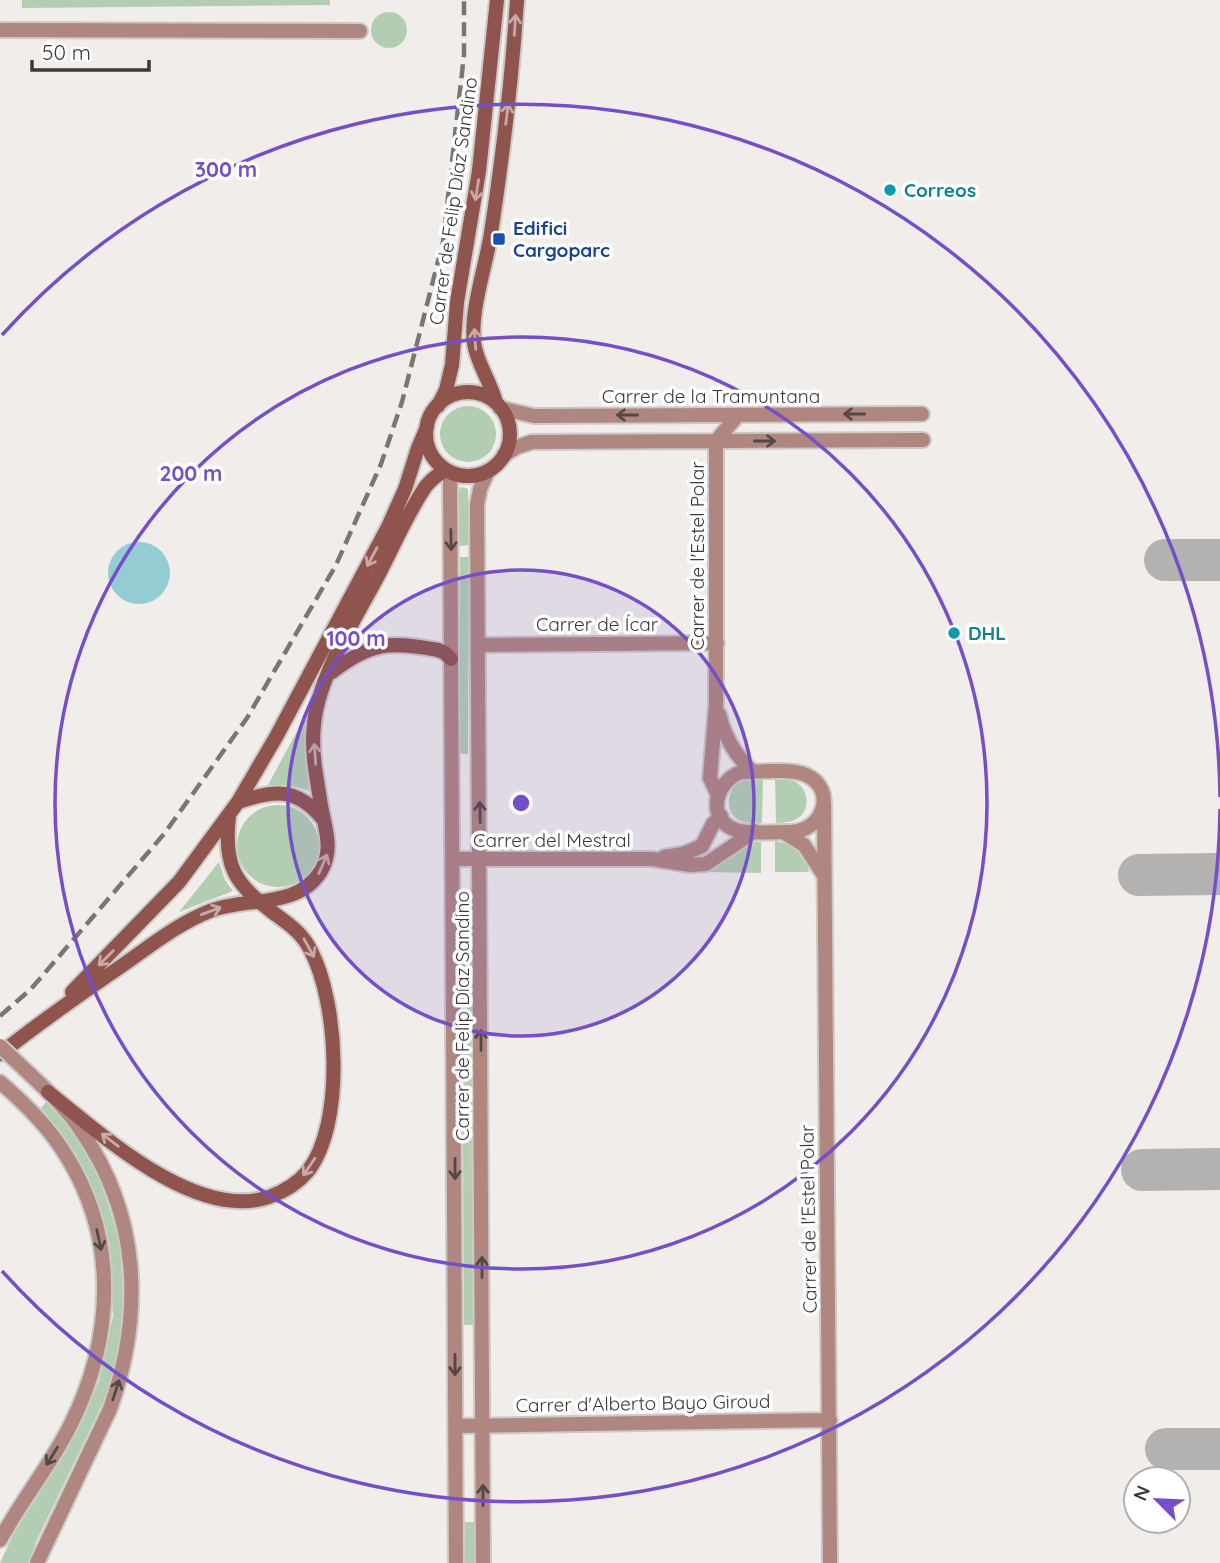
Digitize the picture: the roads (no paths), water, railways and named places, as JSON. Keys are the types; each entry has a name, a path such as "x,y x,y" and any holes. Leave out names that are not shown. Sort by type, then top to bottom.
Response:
{"main road":[{"name":"Carrer de Felip Díaz Sandino","path":"438,406 446,390 452,365 457,302 480,171 497,0"},
{"name":"Carrer de Felip Díaz Sandino","path":"498,405 476,352 474,332 508,113 517,0"},
{"path":"38,1024 154,910 229,816 276,737 388,527 405,489 418,448 427,427 438,406 451,396 465,393 482,395 498,405 506,416 510,431 508,448 497,465 488,471 465,476 448,471 431,454 427,442 427,427"},
{"path":"0,1054 38,1024 167,934 200,915 226,906 294,894 313,881 325,863 328,852 316,776 313,728 316,709 328,675 414,506 435,476 448,471"},
{"path":"328,675 355,654 368,648 386,645 438,650 451,659"},
{"path":"238,802 271,793 292,795 309,804 325,822"},
{"path":"48,1092 153,1171 203,1195 232,1200 261,1200 283,1191 309,1169 322,1143 330,1109 333,1041 330,1009 319,968 304,938 259,902 241,883 230,864 227,845 229,816"}],"street":[{"path":"0,30 360,31"},
{"name":"Carrer de la Tramuntana","path":"498,405 534,416 922,414"},
{"name":"Carrer de l'Estel Polar","path":"718,794 710,778 716,704 716,441 738,415"},
{"path":"504,455 532,442 923,440"},
{"name":"Carrer de Felip Díaz Sandino","path":"448,471 453,859 456,1563"},
{"name":"Carrer de Felip Díaz Sandino","path":"483,1563 477,505 488,471"},
{"name":"Carrer de Ícar","path":"478,645 716,643"},
{"name":"Carrer de l'Estel Polar","path":"716,704 725,738 741,761 753,772"},
{"path":"741,772 753,772 799,772 809,776 817,783 822,793 824,803 820,817 811,827 799,832 739,831 729,825 718,809 718,794 722,784 741,772"},
{"name":"Carrer de l'Estel Polar","path":"824,803 830,1563"},
{"name":"Carrer del Mestral","path":"652,859 702,846 713,824 721,816"},
{"name":"Carrer del Mestral","path":"453,859 652,859 690,865 706,864 755,831"},
{"path":"783,832 804,845 824,875"},
{"path":"0,1046 48,1092 81,1130 104,1171 123,1224 133,1303 126,1356 110,1409 37,1563"},
{"path":"0,1082 38,1119 73,1168 88,1201 101,1246 105,1302 95,1366 80,1406 61,1443 0,1540"},
{"name":"Carrer d'Alberto Bayo Giroud","path":"456,1426 830,1420"}],"water":[{"path":"133,542 145,542 161,551 168,561 168,585 161,595 145,604 133,604 122,599 113,590 108,579 108,567 113,556 122,547"}],"railway":[{"path":"0,1016 31,989 164,834 247,718 336,565 381,464 402,402 443,242 464,55 464,0"}],"place":[{"name":"Correos","path":"890,190"},
{"name":"Edifici Cargoparc","path":"499,239"},
{"name":"DHL","path":"954,633"}]}
